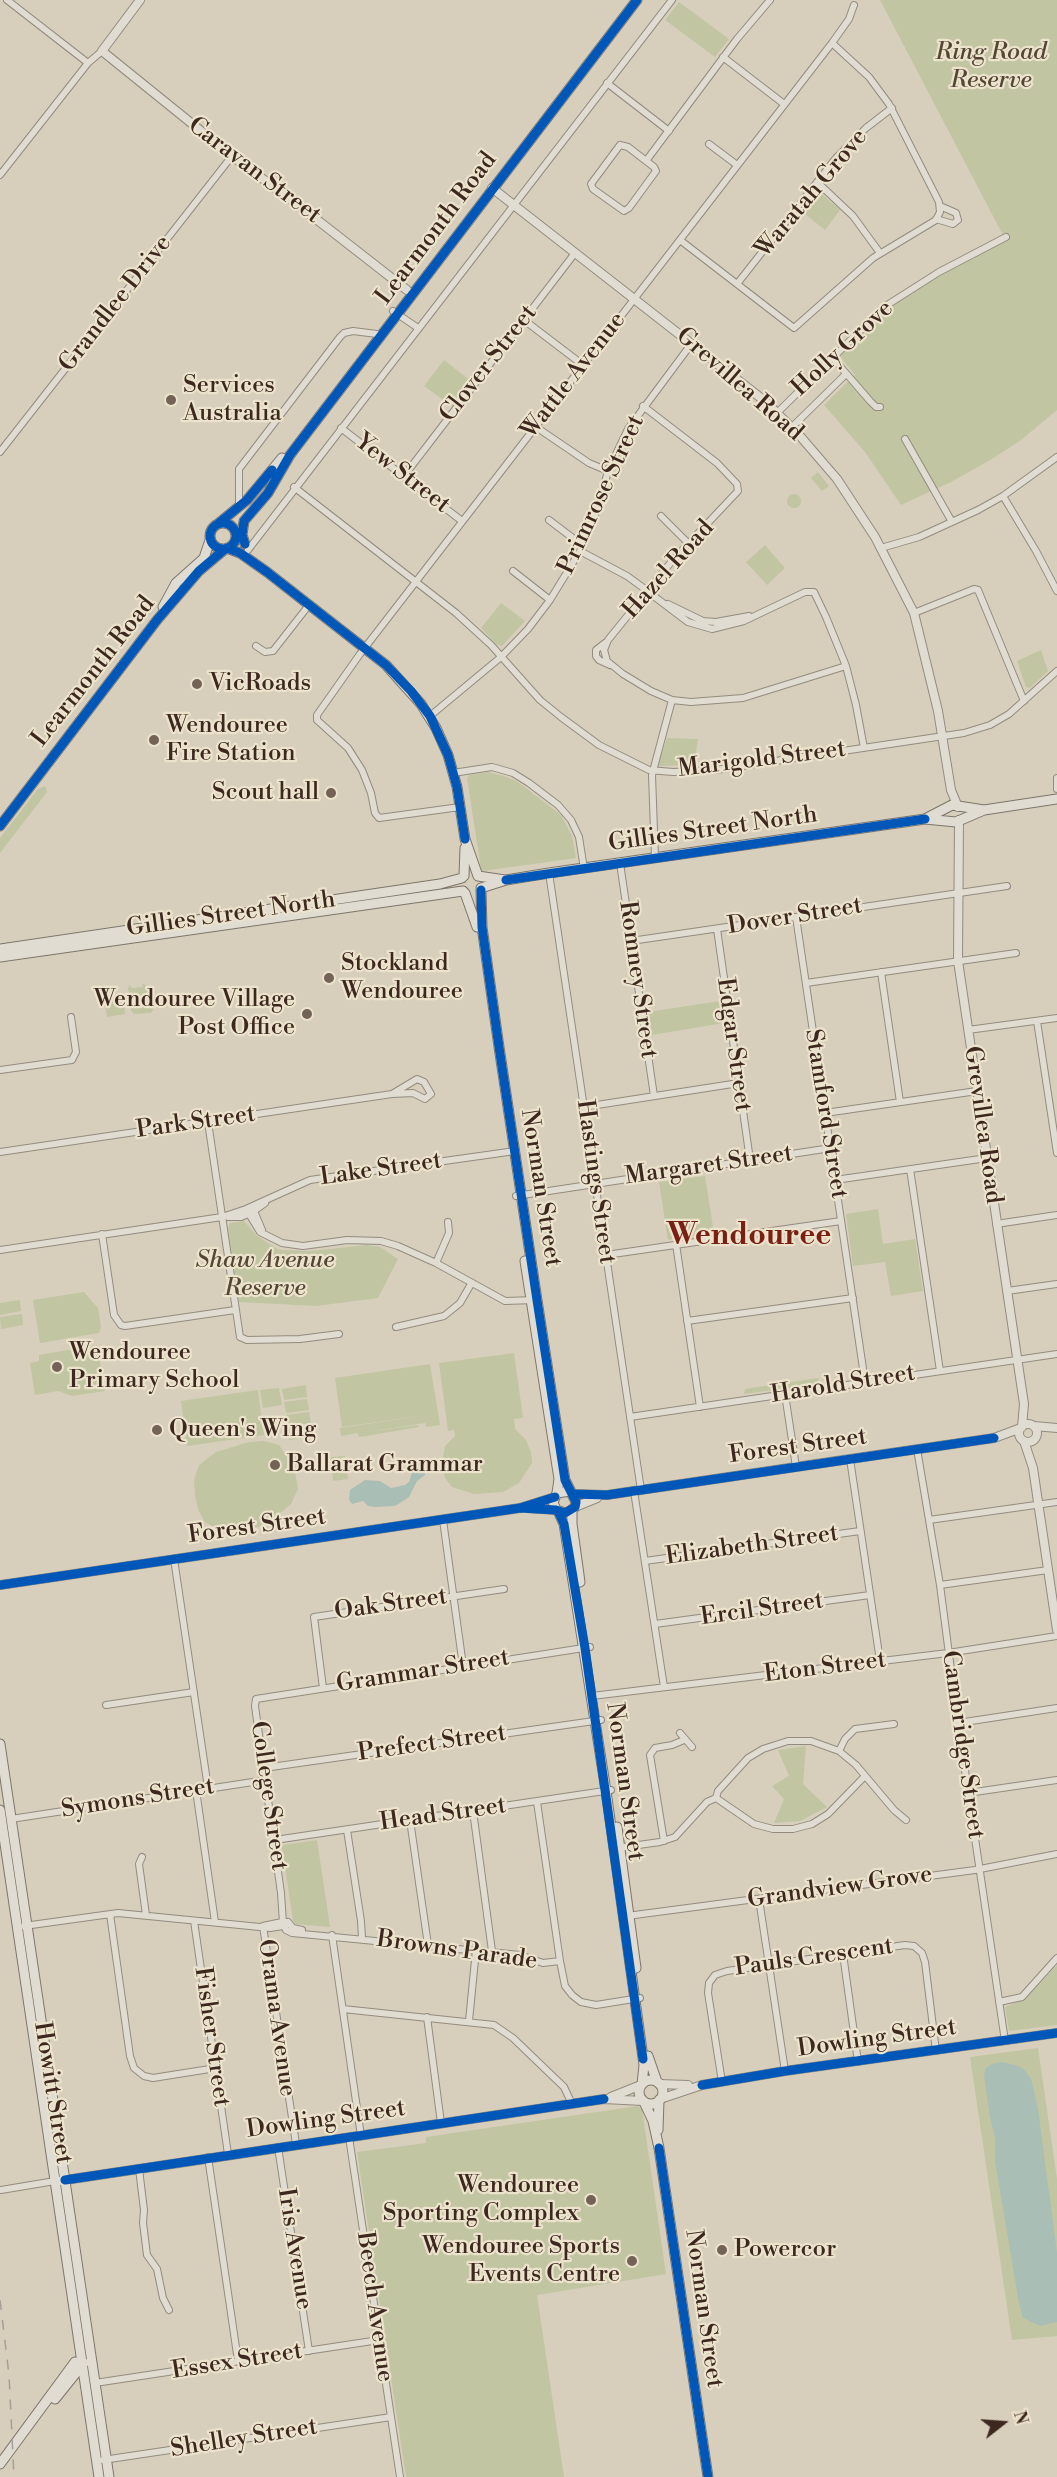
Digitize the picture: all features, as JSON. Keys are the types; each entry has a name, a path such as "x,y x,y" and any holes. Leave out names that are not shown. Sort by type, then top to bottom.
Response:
{"main road":[{"name":"Learmonth Road","path":"571,82 630,0"},
{"name":"Learmonth Road","path":"246,547 242,535 244,521 268,493 295,448 409,292 637,0"},
{"name":"Learmonth Road","path":"219,523 239,507 262,483 376,334 396,312"},
{"name":"Learmonth Road","path":"235,531 245,509 272,484"},
{"path":"267,572 228,524 219,523 211,531 210,540 215,546 240,553 267,572 396,675 430,716 453,773 465,839 482,882 481,889 472,895 464,892 460,885 463,877 465,839"},
{"path":"226,548 235,541 235,531"},
{"name":"Learmonth Road","path":"0,826 125,653 162,610 176,583 204,558 210,540"},
{"name":"Learmonth Road","path":"48,758 157,620 199,571 226,548"},
{"name":"Learmonth Road","path":"0,818 36,774"},
{"name":"Gillies Street North","path":"481,889 506,880 549,873 925,819 954,821 984,810 1057,799"},
{"path":"953,807 962,814 954,821 945,815 953,807"},
{"name":"Gillies Street North","path":"925,819 953,807 984,810"},
{"path":"463,877 470,873 478,876"},
{"name":"Gillies Street North","path":"478,876 506,880"},
{"name":"Gillies Street North","path":"0,957 356,901 463,877"},
{"name":"Norman Street","path":"481,889 482,927 498,1058"},
{"name":"Gillies Street North","path":"356,901 464,892"},
{"name":"Norman Street","path":"464,892 475,915 498,1058 559,1479 556,1495"},
{"name":"Gillies Street North","path":"0,949 183,927"},
{"name":"Norman Street","path":"534,1300 566,1480 572,1493"},
{"path":"572,1493 573,1508 565,1513 557,1510 553,1502 556,1495 572,1493"},
{"name":"Norman Street","path":"573,1508 572,1524 588,1648 638,1998 648,2058 662,2092 659,2148"},
{"name":"Norman Street","path":"557,1510 564,1524 588,1648"},
{"name":"Howitt Street","path":"0,1744 55,2181 77,2293"},
{"name":"Howitt Street","path":"0,1810 65,2180 82,2360 90,2384 101,2460 99,2477"},
{"name":"Norman Street","path":"638,1998 644,2068 639,2095 653,2121 659,2148 708,2477"},
{"path":"641,2085 650,2080 658,2083"},
{"path":"644,2102 652,2104 660,2100"},
{"path":"40,2412 49,2407 82,2360"},
{"path":"0,2464 40,2412 43,2404 82,2360"},
{"name":"Howitt Street","path":"101,2460 109,2477"}],"street":[{"path":"7,0 88,63"},
{"path":"0,175 88,63 102,51 140,0"},
{"name":"Learmonth Road","path":"246,547 341,428 672,0"},
{"path":"646,161 723,57 770,0"},
{"name":"Wattle Avenue","path":"460,807 383,819 375,813 371,793 362,770 348,748 317,720 320,711 364,648 832,43 849,19 854,5"},
{"path":"680,240 794,328 848,278 880,253 938,217 940,206 892,108 869,77 832,43"},
{"name":"Caravan Street","path":"102,51 232,156 409,292"},
{"path":"723,57 784,104"},
{"path":"607,83 669,131"},
{"name":"Waratah Grove","path":"737,284 852,141 892,108"},
{"path":"709,144 737,165"},
{"path":"620,145 626,146 646,161 655,168 655,174 627,210 620,210 591,186 592,180 620,145"},
{"name":"Grandlee Drive","path":"0,452 232,156"},
{"path":"817,182 853,216 880,253"},
{"name":"Grevillea Road","path":"490,187 692,343 777,413 837,478 881,548 914,613 929,669 953,807"},
{"path":"938,217 952,224 958,221 956,213 940,206"},
{"name":"Holly Grove","path":"777,413 873,316 892,301 939,272 1006,237"},
{"name":"Clover Street","path":"404,476 575,253"},
{"name":"Learmonth Road","path":"396,312 418,328"},
{"path":"524,320 583,365"},
{"path":"338,327 344,333"},
{"path":"239,507 239,470 344,333 353,331 376,334"},
{"name":"Primrose Street","path":"430,716 501,657 528,629 550,600 581,548 599,505 608,471 628,429 692,343"},
{"path":"832,357 874,406 880,407"},
{"name":"Holly Grove","path":"792,428 846,374"},
{"name":"Hazel Road","path":"611,665 604,653 607,641 688,543 715,518 739,490 736,483 717,463 643,406"},
{"path":"536,426 589,463 608,471"},
{"name":"Yew Street","path":"341,428 462,521"},
{"path":"905,440 952,522"},
{"path":"881,548 919,537 1003,496 1057,457"},
{"name":"Marigold Street","path":"294,487 475,630 540,700 561,717 599,745 652,771 715,770 964,734 990,725 1024,701 1057,671"},
{"path":"1003,496 1057,591"},
{"path":"661,516 688,543"},
{"path":"549,520 581,548 647,591 691,617 703,621 716,622 761,614 811,591 823,608 846,666 864,748"},
{"path":"513,571 550,600"},
{"path":"914,613 974,589 978,590 1024,701"},
{"path":"256,646 265,652 273,651 309,605"},
{"path":"607,641 596,650 595,655 598,660 611,665 642,687 672,700 715,702 743,698 846,666"},
{"path":"655,858 652,771 672,700"},
{"path":"453,773 492,767 513,773 529,783 558,805 571,820 579,837 584,869"},
{"path":"1057,778 1057,789"},
{"name":"Grevillea Road","path":"954,821 958,845 958,961 1024,1404 1037,1431 1033,1468"},
{"name":"Romney Street","path":"620,863 654,1096"},
{"name":"Hastings Street","path":"549,873 630,1417 645,1561 664,1687"},
{"name":"Dover Street","path":"632,941 1007,886"},
{"name":"Stamford Street","path":"796,917 866,1382"},
{"name":"Edgar Street","path":"717,929 750,1161"},
{"path":"806,984 1016,953"},
{"path":"881,972 900,1102"},
{"path":"0,1070 72,1060 76,1053 70,1017"},
{"path":"968,1030 1057,1018"},
{"path":"1037,1021 1057,1153"},
{"name":"Park Street","path":"0,1152 392,1095 413,1093 426,1099 431,1094 424,1082 417,1079 392,1095"},
{"path":"584,1107 739,1083"},
{"path":"825,1113 977,1091"},
{"path":"208,1122 238,1333 247,1340 300,1339 339,1334"},
{"name":"Margaret Street","path":"518,1195 831,1148"},
{"name":"Lake Street","path":"250,1210 310,1180 512,1151"},
{"path":"835,1180 987,1158"},
{"path":"910,1169 940,1371"},
{"path":"0,1250 222,1217 250,1210 260,1232 272,1238 298,1246 347,1240 381,1241 398,1245 506,1301 534,1300"},
{"path":"996,1224 1057,1215"},
{"path":"606,1255 841,1221"},
{"path":"436,1263 449,1233 448,1222"},
{"path":"102,1234 114,1316 119,1324 125,1326 235,1310"},
{"path":"676,1244 700,1407"},
{"path":"396,1327 444,1316 460,1303 471,1284"},
{"path":"1007,1292 1057,1284"},
{"path":"687,1321 853,1298"},
{"name":"Harold Street","path":"630,1417 1057,1354"},
{"path":"785,1394 796,1467"},
{"name":"Grevillea Road","path":"1024,1404 1019,1434 1033,1468 1057,1630"},
{"path":"1021,1427 1057,1429"},
{"name":"Forest Street","path":"572,1493 607,1495 637,1491 994,1438 1021,1427"},
{"path":"1023,1441 1035,1439 1057,1429"},
{"name":"Forest Street","path":"994,1438 1023,1441"},
{"name":"Cambridge Street","path":"917,1449 940,1585 1005,2041"},
{"path":"850,1459 880,1661"},
{"name":"Forest Street","path":"0,1585 520,1508 556,1495"},
{"name":"Forest Street","path":"573,1508 607,1495"},
{"path":"929,1520 1057,1502"},
{"name":"Forest Street","path":"520,1508 557,1510"},
{"path":"442,1520 463,1666"},
{"name":"Elizabeth Street","path":"645,1561 860,1531"},
{"path":"174,1558 208,1788"},
{"path":"940,1585 1048,1570"},
{"name":"Oak Street","path":"323,1688 312,1616 504,1589"},
{"name":"Ercil Street","path":"655,1624 870,1595"},
{"name":"Eton Street","path":"595,1695 948,1653 1057,1636"},
{"name":"Grammar Street","path":"256,1699 588,1648"},
{"path":"106,1705 194,1692"},
{"name":"College Street","path":"256,1699 255,1706 285,1923"},
{"path":"958,1723 1057,1708"},
{"name":"Prefect Street","path":"264,1768 598,1720"},
{"path":"839,1750 845,1739 855,1729 894,1724"},
{"path":"680,1733 692,1747"},
{"path":"664,1841 650,1755 655,1748 670,1746 684,1740"},
{"path":"716,1798 718,1791 743,1763 758,1752 772,1745 806,1740 839,1750 906,1820"},
{"path":"716,1798 754,1824 773,1829 793,1829 812,1824 828,1814 865,1776"},
{"name":"Symons Street","path":"11,1819 266,1780"},
{"path":"968,1793 1057,1780"},
{"path":"196,1790 215,1922"},
{"name":"Head Street","path":"275,1840 609,1791"},
{"path":"616,1848 664,1841 675,1837 707,1802 716,1798"},
{"path":"537,1802 560,1961"},
{"path":"473,1811 492,1951"},
{"path":"410,1820 428,1945"},
{"path":"347,1830 362,1938"},
{"name":"Grandview Grove","path":"626,1917 980,1869 1057,1854"},
{"path":"142,1857 139,1864 146,1916"},
{"path":"759,1899 785,2071"},
{"path":"110,1914 130,2056 134,2068 144,2076 153,2078 216,2068"},
{"name":"Browns Parade","path":"22,1926 110,1914 263,1926 285,1923 292,1933 492,1951 524,1955 543,1963 560,1961 566,1986 581,2002 596,2005 638,1998"},
{"name":"Fisher Street","path":"194,1921 228,2154"},
{"name":"Orama Avenue","path":"263,1926 296,2144"},
{"path":"332,1935 361,2136"},
{"name":"Pauls Crescent","path":"722,2082 708,1993 709,1983 716,1975 721,1972 904,1945 914,1946 922,1953 925,1962 936,2051"},
{"path":"469,2021 476,1950"},
{"path":"843,1954 858,2062"},
{"path":"999,2002 1023,1996 1057,1958"},
{"path":"343,2009 494,2025 508,2034 564,2087 572,2104"},
{"path":"427,2017 441,2123"},
{"name":"Dowling Street","path":"660,2100 702,2085 785,2071 1057,2033"},
{"name":"Dowling Street","path":"658,2083 702,2085"},
{"name":"Dowling Street","path":"1,2190 604,2099 641,2085"},
{"name":"Dowling Street","path":"604,2099 644,2102"},
{"name":"Beech Avenue","path":"349,2137 400,2477"},
{"name":"Iris Avenue","path":"278,2147 309,2351"},
{"path":"208,2157 238,2361"},
{"path":"139,2169 147,2256 157,2268 163,2298 169,2310"},
{"name":"Essex Street","path":"90,2384 379,2340"},
{"path":"69,2381 90,2384"},
{"name":"Shelley Street","path":"101,2460 391,2417"}],"green space":[{"name":"Ring Road Reserve","path":"880,0 1057,0 1057,410 1021,440 992,459 951,482 901,505 865,452 824,405 855,375 839,355 875,320 901,299 1006,241"},
{"path":"679,2 729,39 715,57 665,20"},
{"path":"817,190 840,210 825,230 801,211"},
{"path":"444,360 472,382 453,407 424,386"},
{"path":"818,472 829,486 822,491 811,478"},
{"path":"794,494 799,496 801,501 799,506 794,508 789,506 787,501 789,496"},
{"path":"765,545 785,568 767,585 746,562"},
{"path":"501,603 525,621 502,646 497,645 481,628"},
{"path":"1041,650 1048,671 1030,688 1026,687 1017,661"},
{"path":"667,738 698,739 694,765 658,766"},
{"path":"488,772 518,782 561,815 572,836 576,858 483,871 467,778 469,775"},
{"path":"45,786 47,792 0,853 0,838 38,789"},
{"path":"142,983 150,988 153,1010 151,1013 134,1014 131,1011 128,988 130,985 132,988 143,987"},
{"path":"123,996 125,1014 107,1017 104,999"},
{"path":"720,1001 724,1023 652,1035 648,1012"},
{"path":"705,1176 714,1233 668,1240 659,1182"},
{"path":"878,1209 883,1244 915,1239 923,1291 891,1296 885,1262 853,1266 846,1214"},
{"name":"Shaw Avenue Reserve","path":"244,1221 257,1236 279,1250 311,1251 367,1245 380,1247 398,1259 378,1298 316,1306 239,1302 228,1229 230,1223"},
{"path":"84,1292 98,1308 101,1327 99,1333 40,1343 33,1300"},
{"path":"20,1300 21,1311 0,1315 0,1303"},
{"path":"22,1314 23,1325 1,1329 0,1317"},
{"path":"97,1345 105,1391 72,1396 58,1391 35,1395 30,1363 39,1361 39,1355"},
{"path":"514,1353 523,1418 514,1419 515,1429 526,1440 531,1452 532,1463 519,1483 503,1492 474,1494 452,1487 445,1478 442,1463 445,1446 455,1436 454,1430 448,1431 439,1363"},
{"path":"430,1364 440,1425 426,1427 425,1423 366,1432 418,1425 419,1427 366,1436 359,1437 358,1433 341,1436 340,1428 427,1415 342,1427 335,1378"},
{"path":"818,1378 819,1384 744,1394 745,1389"},
{"path":"306,1385 307,1397 284,1400 282,1389"},
{"path":"279,1388 282,1405 263,1408 260,1390"},
{"path":"258,1390 264,1435 187,1446 181,1401"},
{"path":"307,1399 309,1410 286,1413 284,1402"},
{"path":"309,1412 311,1423 288,1427 286,1415"},
{"path":"311,1425 313,1437 289,1440 288,1428"},
{"path":"264,1441 279,1445 294,1466 298,1489 291,1504 266,1525 249,1529 235,1531 218,1529 205,1522 198,1510 195,1495 194,1480 199,1465 216,1452 249,1442"},
{"path":"345,1456 348,1479 333,1481 331,1457"},
{"path":"806,1746 803,1784 827,1807 800,1821 774,1823 784,1799 772,1786 789,1776 778,1750"},
{"path":"317,1840 330,1927 296,1924 293,1921 282,1847"},
{"path":"1057,1965 1057,2025 1009,2031 1005,2007 1025,1999"},
{"path":"1038,2048 1057,2179 1057,2336 1012,2340 970,2057"},
{"path":"638,2106 642,2109 666,2274 537,2295 564,2477 406,2477 357,2152 426,2143 426,2137"}],"shaded area":[{"path":"420,1463 425,1470 425,1475 417,1481 409,1497 395,1506 368,1506 363,1501 352,1504 349,1500 350,1490 365,1480 380,1481 391,1488 405,1485 409,1482 413,1469"},
{"path":"1002,2062 1025,2070 1031,2079 1038,2109 1057,2253 1057,2322 1040,2326 1023,2318 995,2161 995,2137 984,2075 986,2068"}],"railway":[{"path":"0,2300 9,2375 14,2477"}],"cycle path":[{"path":"245,544 242,535 244,521 268,493 290,455 637,0"},
{"path":"219,523 247,500 272,470"},
{"path":"223,523 232,527 236,536 232,545 223,549 214,545 210,536 214,527 223,523"},
{"path":"227,548 240,553 267,572 386,665 411,691 430,716 448,755 457,787 465,839"},
{"path":"0,826 157,620 199,571 225,549"},
{"path":"506,880 925,819"},
{"path":"481,890 482,927 537,1300 565,1480 576,1502 575,1507 565,1513 556,1510 520,1508"},
{"path":"574,1494 607,1495 994,1438"},
{"path":"0,1585 520,1508 555,1497"},
{"path":"558,1511 564,1524 585,1648 643,2059"},
{"path":"702,2085 785,2071 1057,2033"},
{"path":"65,2180 604,2099"},
{"path":"659,2148 708,2477"}],"place":[{"name":"Services Australia","path":"171,400"},
{"name":"VicRoads","path":"197,684"},
{"name":"Wendouree Fire Station","path":"154,740"},
{"name":"Scout hall","path":"331,793"},
{"name":"Stockland Wendouree","path":"329,978"},
{"name":"Wendouree Village Post Office","path":"307,1014"},
{"name":"Wendouree Primary School","path":"57,1367"},
{"name":"Queen's Wing","path":"157,1430"},
{"name":"Ballarat Grammar","path":"275,1465"},
{"name":"Wendouree Sporting Complex","path":"591,2200"},
{"name":"Powercor","path":"722,2250"},
{"name":"Wendouree Sports Events Centre","path":"632,2261"}],"district":[{"name":"Wendouree","path":"749,1237"}]}
